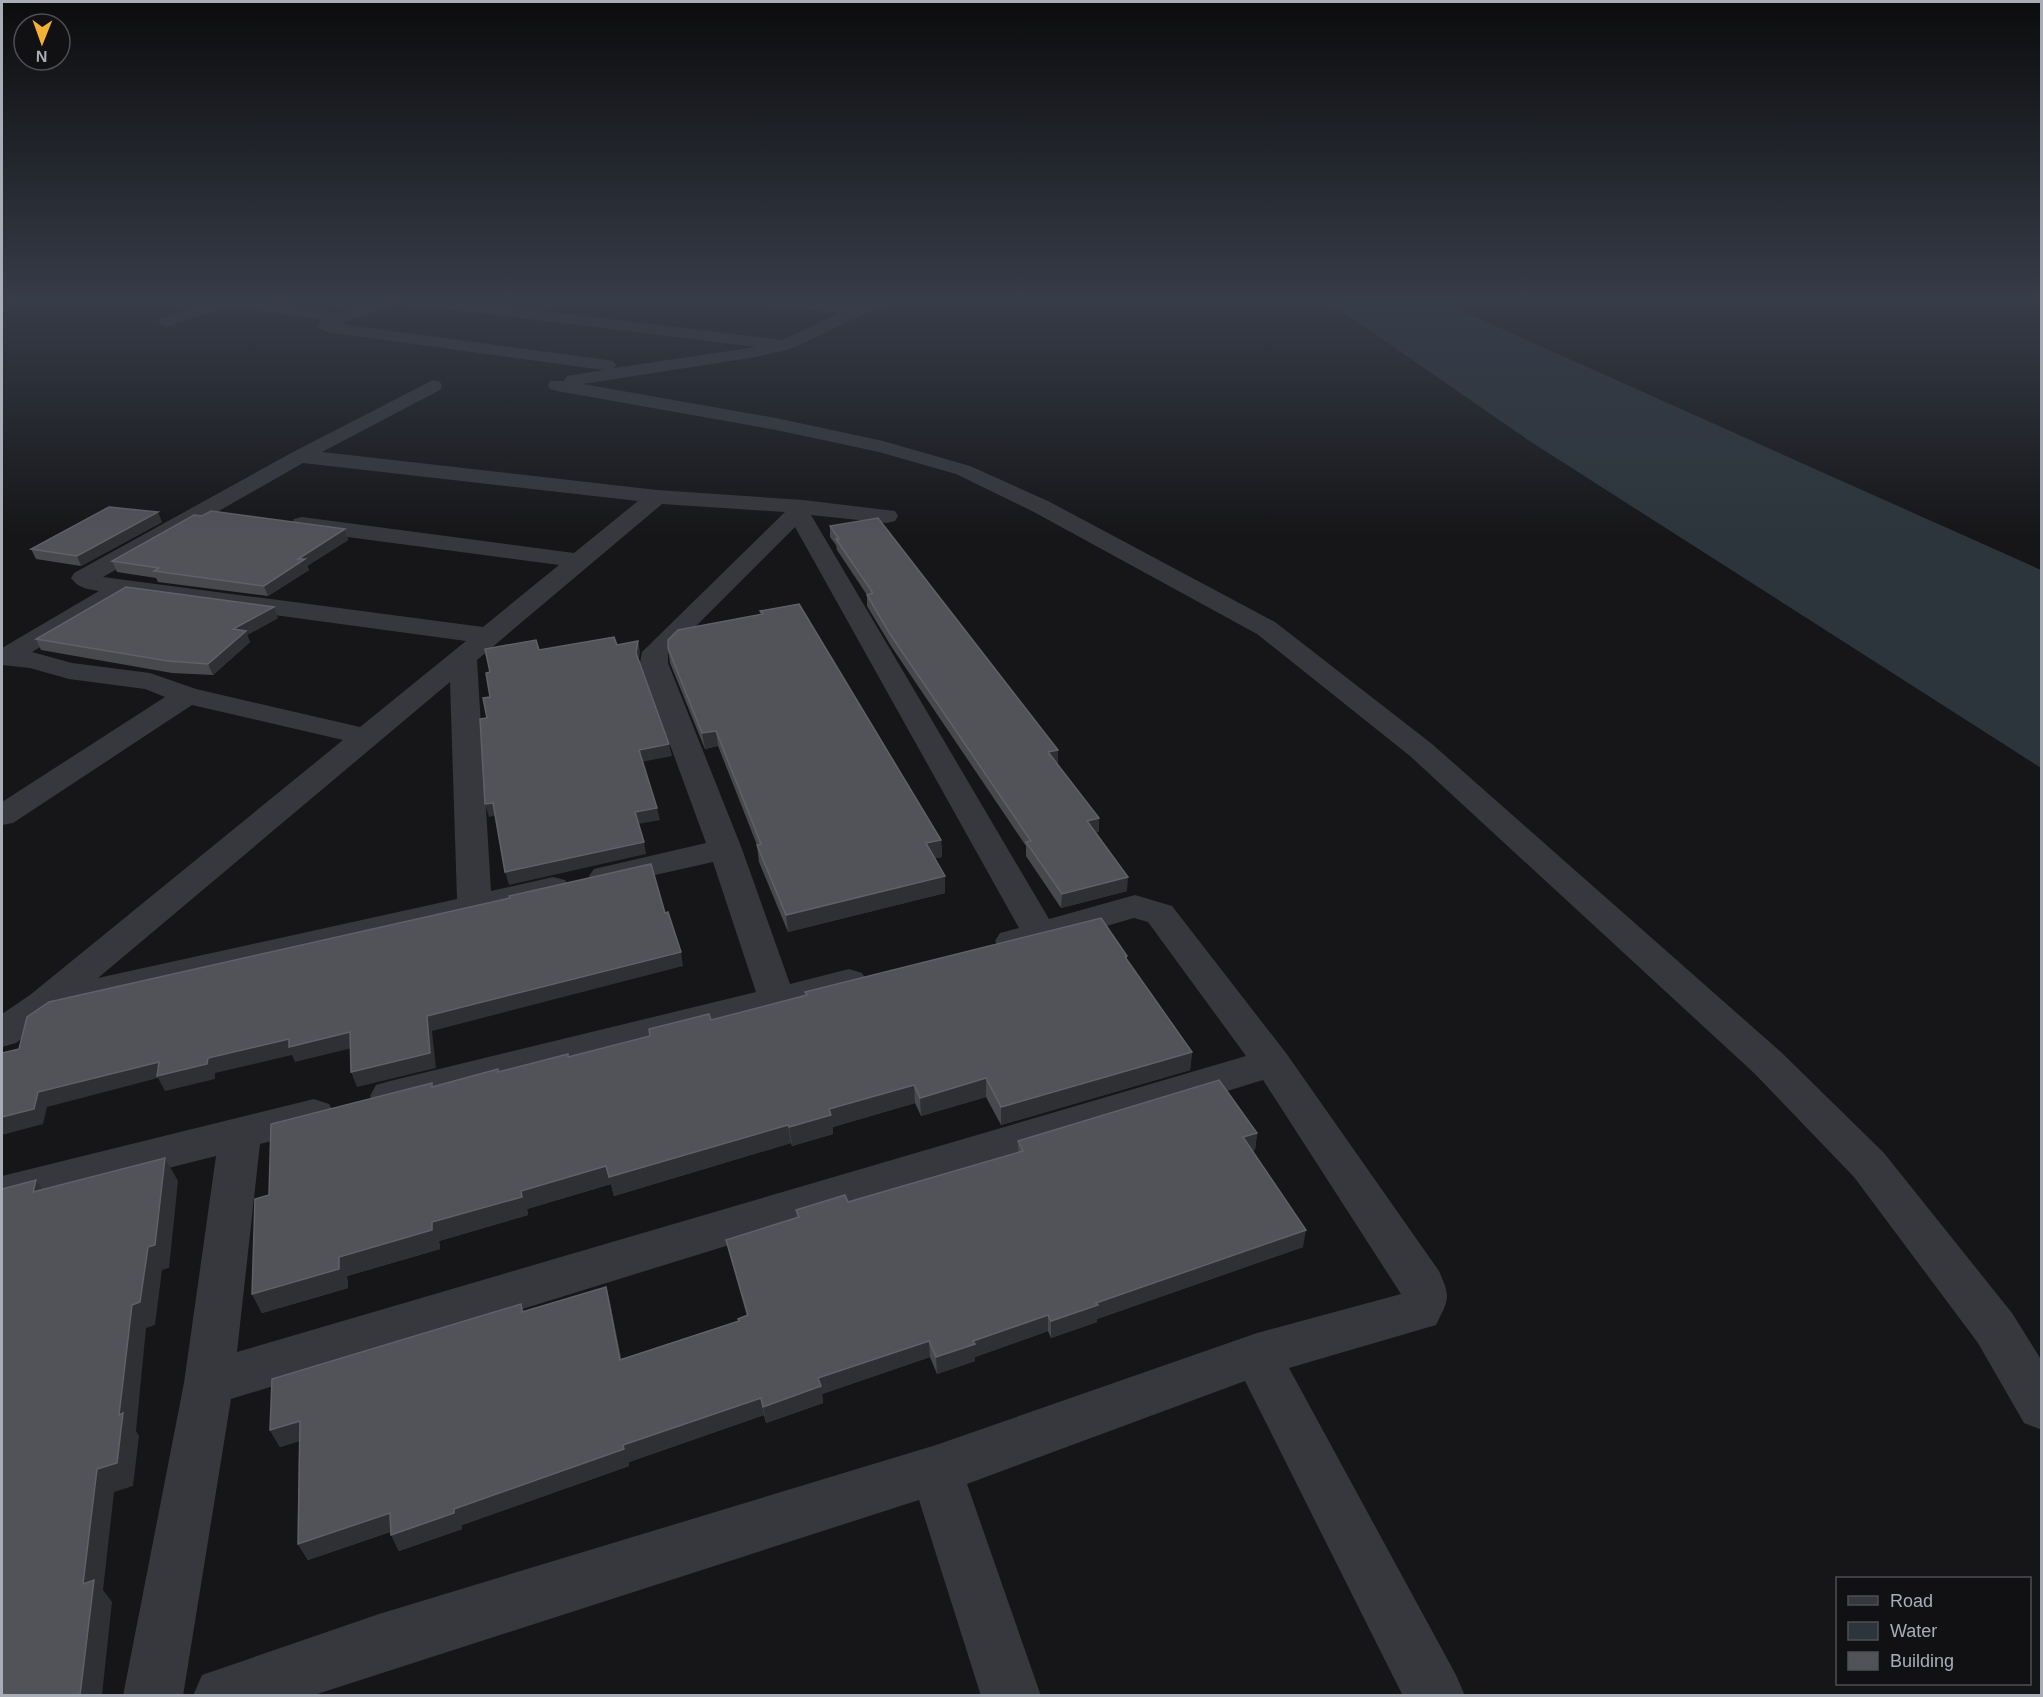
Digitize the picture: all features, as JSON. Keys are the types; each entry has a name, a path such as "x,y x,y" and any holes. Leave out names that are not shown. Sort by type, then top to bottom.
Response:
{"street":[{"path":"580,378 557,385 776,424 884,447 963,470 1040,506 1266,628 1421,750 1768,1063 1869,1165 1995,1328 2042,1407"},
{"path":"433,386 300,456 83,578 89,582 488,636"},
{"path":"300,456 657,497 887,516"},
{"path":"2,1033 43,1004 657,497"},
{"path":"777,1000 724,849 654,663 655,652 800,509"},
{"path":"800,509 1040,934"},
{"path":"201,511 237,515"},
{"path":"284,522 579,561"},
{"path":"3,658 125,586"},
{"path":"463,657 475,906"},
{"path":"3,658 32,660 69,670 150,681 187,695 366,737"},
{"path":"2,816 187,695"},
{"path":"43,1004 724,849"},
{"path":"223,1695 401,1636 936,1470 1257,1355 1419,1310 1425,1299 1422,1285 1272,1063 1160,914 1136,906 971,951"},
{"path":"2,1193 891,971"},
{"path":"210,1383 1272,1063"},
{"path":"153,1695 210,1383 240,1134"},
{"path":"1257,1355 1435,1695"},
{"path":"936,1470 1011,1695"}],"water":[{"path":"1439,378 1612,378 2041,570 2041,768 1528,440"}],"building":[{"path":"109,507 158,512 77,556 31,549"},
{"path":"211,511 345,529 298,559 305,559 264,586 154,571 159,568 112,561 194,515 202,516"},
{"path":"878,518 1058,750 1048,752 1099,818 1087,821 1128,877 1062,894 1026,842 1031,841 890,634 867,595 873,593 836,539 839,539 830,526"},
{"path":"126,587 274,607 233,629 246,631 208,664 168,661 36,639"},
{"path":"799,604 941,840 926,843 945,876 786,915 757,845 761,844 716,731 702,733 668,648 668,640 678,630 763,614 760,611"},
{"path":"614,637 617,645 638,641 636,653 669,744 639,750 657,808 635,812 644,842 505,872 493,803 485,804 480,719 487,718 483,698 490,697 486,673 490,672 485,649 536,640 539,650"},
{"path":"651,864 665,913 668,912 681,952 427,1016 430,1053 351,1072 350,1032 289,1047 289,1039 208,1058 207,1064 157,1076 159,1062 38,1092 34,1109 2,1117 2,1053 19,1049 27,1017 49,1002"},
{"path":"1101,918 1127,956 1125,957 1192,1052 1001,1107 986,1078 920,1098 914,1085 829,1109 831,1115 789,1127 788,1125 609,1177 606,1166 521,1191 522,1197 432,1222 432,1230 339,1257 339,1269 252,1294 255,1199 269,1195 271,1124 432,1083 432,1087 498,1069 498,1072 568,1054 568,1057 650,1036 649,1029 709,1014 711,1020 807,995 805,992"},
{"path":"1219,1080 1257,1133 1243,1137 1306,1230 1096,1303 1098,1305 1051,1321 1048,1315 973,1341 975,1344 936,1357 929,1341 818,1378 821,1386 763,1407 761,1398 623,1445 624,1449 454,1509 454,1513 391,1535 390,1513 298,1544 300,1421 270,1430 272,1379 521,1304 522,1312 606,1287 620,1360 739,1321 738,1319 748,1315 726,1240 799,1217 796,1210 845,1195 848,1202 1023,1151 1018,1141"},
{"path":"165,1158 155,1245 148,1247 140,1302 132,1305 119,1415 123,1413 117,1463 97,1469 83,1584 94,1580 80,1695 2,1695 2,1189 36,1180 33,1192"}]}
